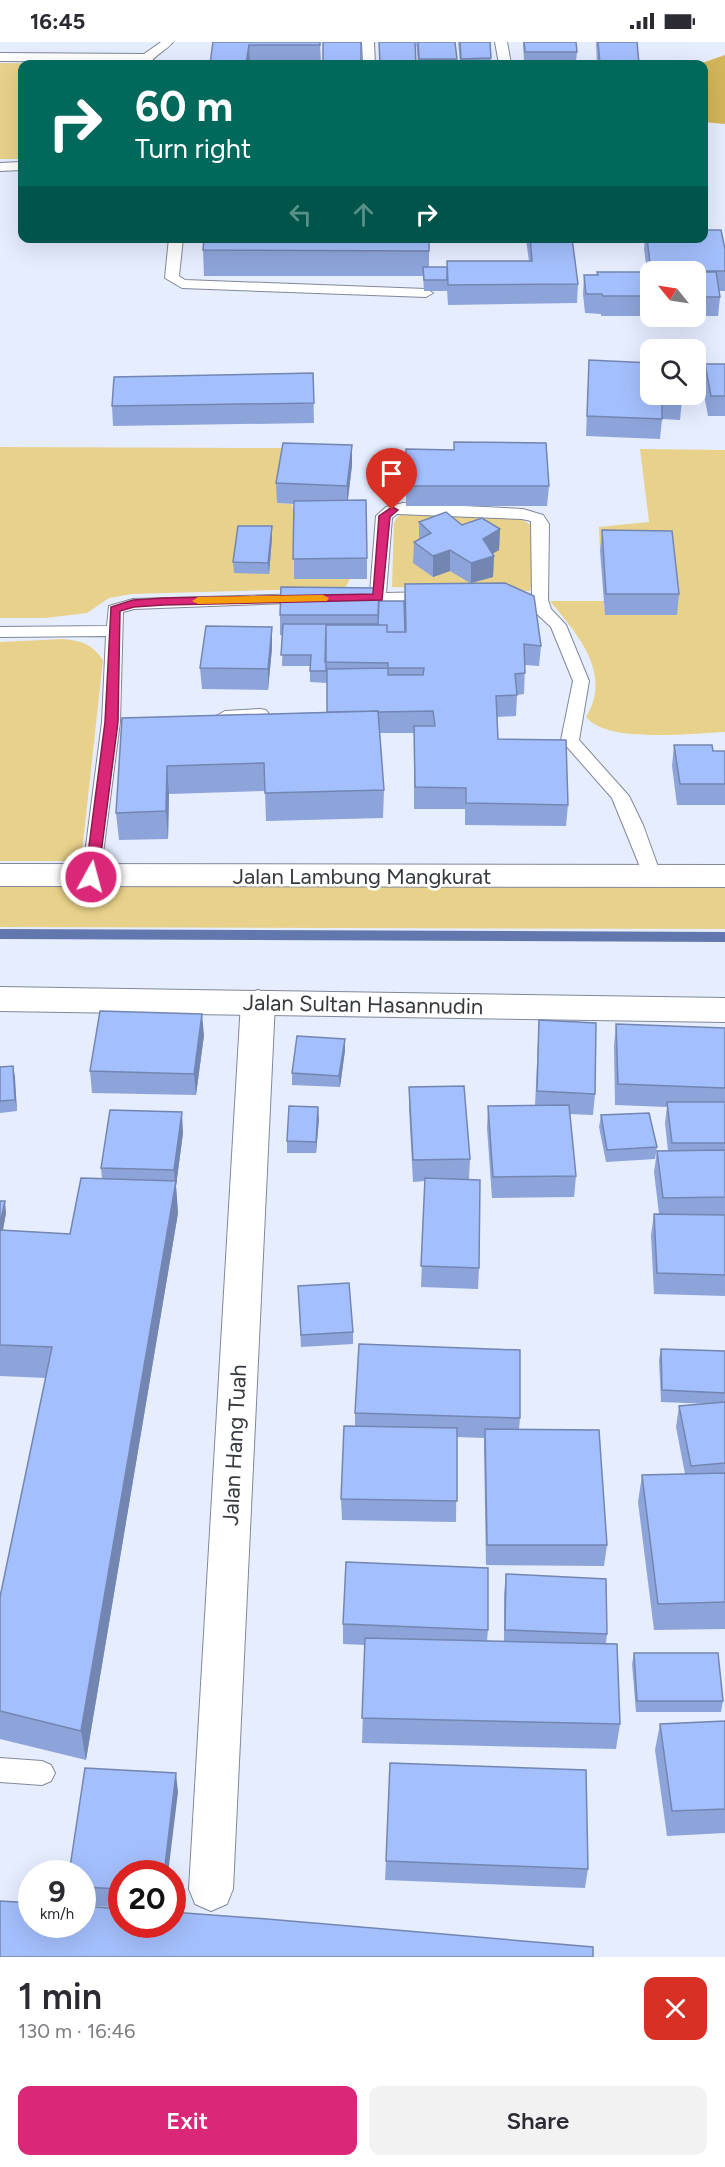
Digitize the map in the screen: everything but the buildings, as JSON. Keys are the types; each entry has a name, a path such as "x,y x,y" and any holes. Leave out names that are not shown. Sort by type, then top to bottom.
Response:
{"street":[{"name":"Jalan Lambung Mangkurat","path":"0,875 91,877 725,876"},
{"name":"Jalan Sultan Hasannudin","path":"0,999 725,1010"},
{"name":"Jalan Hang Tuah","path":"211,1889 258,1002"}],"lane":[{"path":"146,60 167,42"},
{"path":"368,42 369,60"},
{"path":"501,42 504,60"},
{"path":"0,57 109,60"},
{"path":"0,167 18,166"},
{"path":"176,243 172,278 182,284 426,293"},
{"path":"378,597 384,516 392,510 403,508 523,514 537,518 542,524 540,600 543,611 558,625 581,681 570,740 580,754 619,794 632,819 652,875"},
{"path":"91,877 117,722 115,609 133,604 450,597"},
{"path":"495,598 540,600"},
{"path":"0,632 115,631"},
{"path":"203,717 260,714"},
{"path":"0,1770 42,1773"}],"shaded area":[{"path":"725,55 725,124 708,122 708,61"},
{"path":"0,63 18,63 18,159 0,159"},
{"path":"0,447 288,448 277,503 292,504 295,521 294,579 350,579 345,588 132,594 109,598 87,613 45,618 0,618"},
{"path":"640,449 725,450 725,732 672,735 631,734 612,731 597,725 586,717 593,701 596,685 594,670 580,641 550,601 604,601 605,614 670,552 600,551 599,527 649,522"},
{"path":"404,514 519,518 531,525 537,551 530,591 392,587 394,523 397,517"},
{"path":"63,639 86,644 103,660 81,861 0,861 0,642"},
{"path":"0,884 725,884 725,929 0,927"}],"waterway":[{"path":"0,934 725,937"}],"slow traffic":[{"path":"198,601 323,598"}],"route":[{"path":"91,877 111,722 115,609 133,604 164,601 378,597 384,516 392,510"}]}
